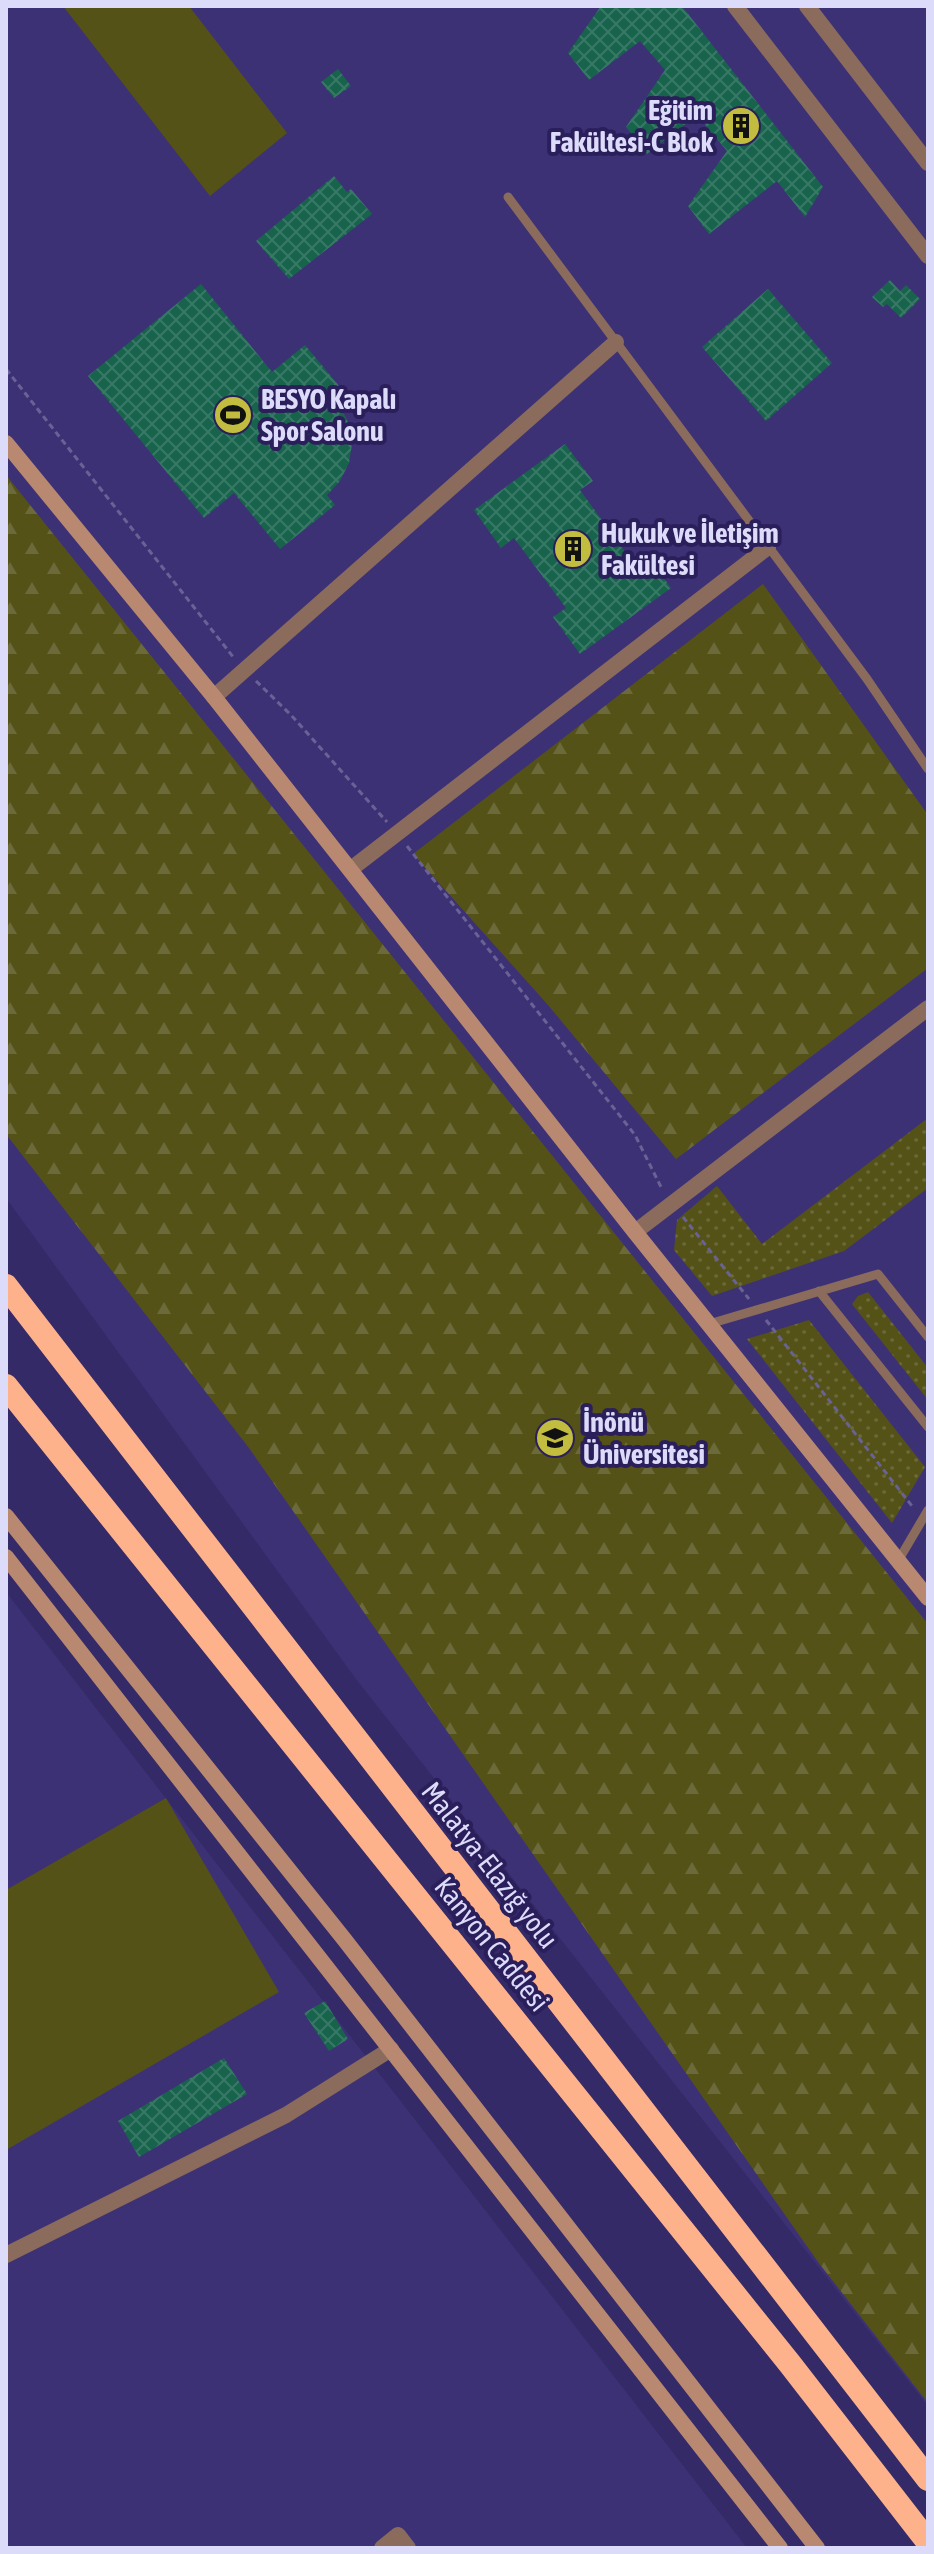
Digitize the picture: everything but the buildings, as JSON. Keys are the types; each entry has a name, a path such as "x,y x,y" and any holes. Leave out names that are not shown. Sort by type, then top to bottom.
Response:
{"highway":[{"name":"Malatya-Elazığ yolu","path":"6,1286 928,2479"},
{"name":"Kanyon Caddesi","path":"6,1386 790,2364 928,2542"}],"street":[{"path":"735,6 928,256"},
{"path":"807,6 928,163"},
{"path":"214,697 616,342"},
{"path":"6,443 214,697 928,1598"},
{"path":"351,869 768,547"},
{"path":"635,1232 928,1008"},
{"path":"6,1516 344,1939 817,2548"},
{"path":"6,1557 780,2548"},
{"path":"6,2255 286,2115 391,2049"},
{"path":"382,2548 398,2535 408,2548"}],"lane":[{"path":"508,197 867,679 928,769"},
{"path":"709,1324 878,1274 928,1337"},
{"path":"819,1291 928,1427"},
{"path":"898,1561 925,1515"}],"path":[{"path":"6,369 245,670 291,715 397,834 635,1135 663,1192 925,1515"}],"shaded area":[{"name":"İnönü Üniversitesi","path":"6,6 928,6 928,2406 356,1679 6,1198"},
{"path":"6,1592 747,2548 6,2548"}],"green space":[{"path":"63,6 189,6 287,133 210,196"},
{"path":"6,475 928,1624 928,2403 818,2262 249,1448 6,1134"},
{"path":"763,584 928,815 928,968 676,1159 548,1005 413,854"},
{"path":"928,1118 928,1188 844,1251 712,1296 674,1250 677,1220 717,1186 762,1244"},
{"path":"868,1292 928,1368 928,1400 852,1304 858,1296"},
{"path":"809,1320 925,1467 892,1523 747,1339"},
{"path":"166,1798 279,1992 6,2150 6,1890"}],"place":[{"name":"Eğitim Fakültesi-C Blok","path":"741,126"},
{"name":"BESYO Kapalı Spor Salonu","path":"233,415"},
{"name":"Hukuk ve İletişim Fakültesi","path":"573,549"},
{"name":"İnönü Üniversitesi","path":"555,1438"}]}
